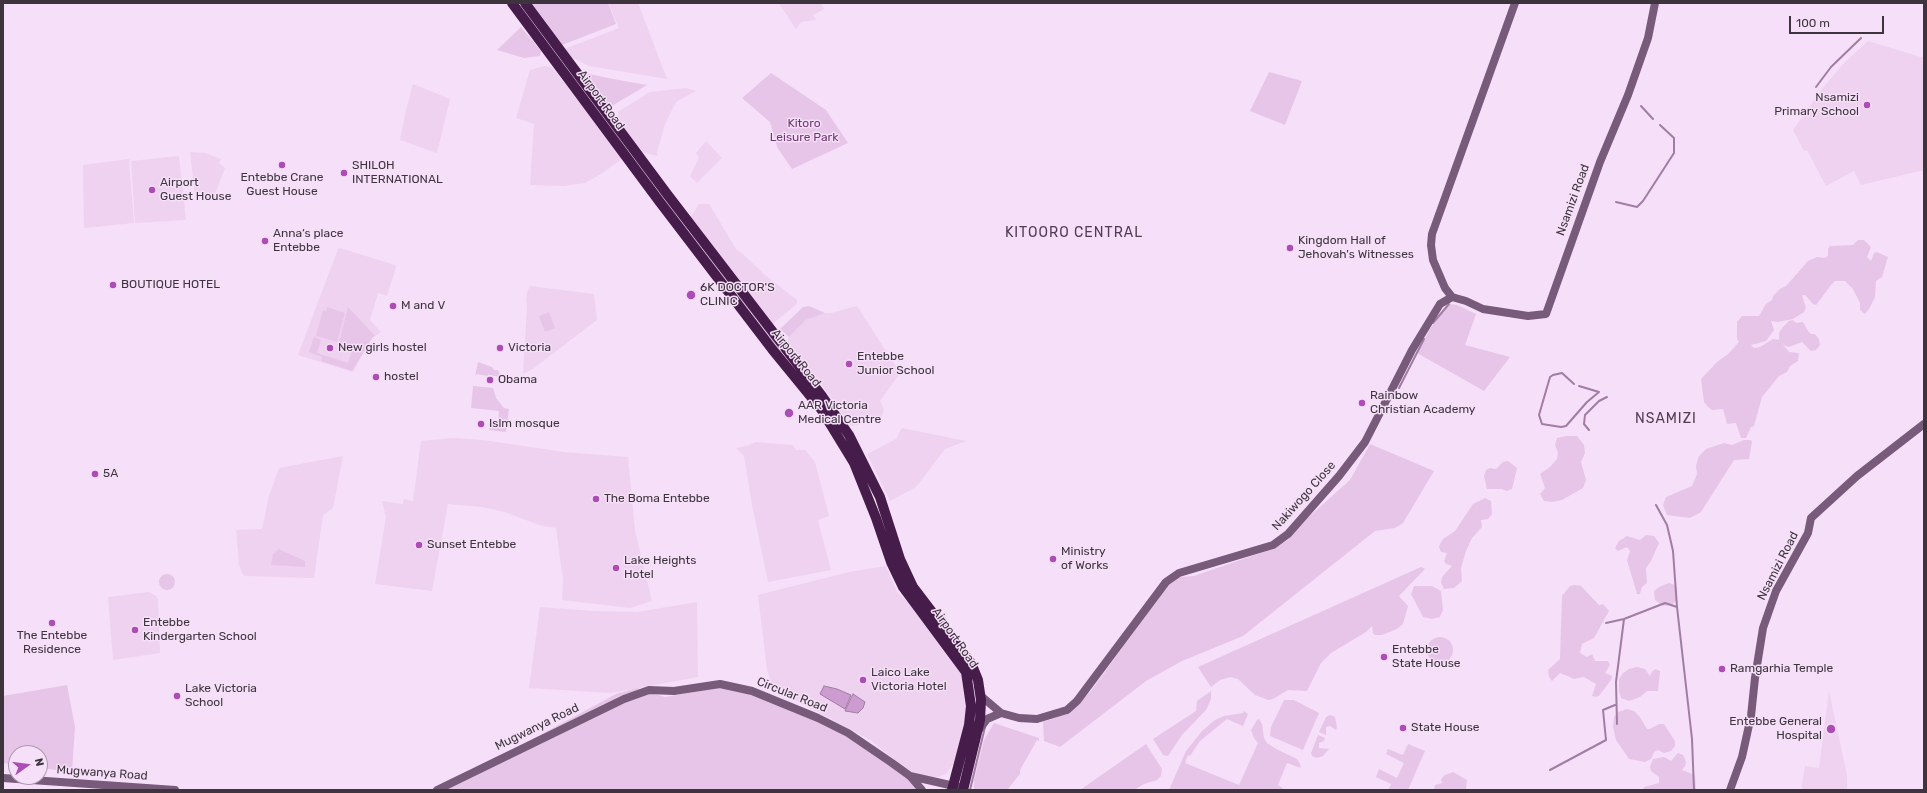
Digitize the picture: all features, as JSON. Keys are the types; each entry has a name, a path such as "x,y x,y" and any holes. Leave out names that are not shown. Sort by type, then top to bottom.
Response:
{"highway":[{"name":"Airport Road","path":"512,3 530,18 668,213 772,349 820,408 854,463 876,518 890,562 903,587 978,680 981,696 980,720 963,789"},
{"name":"Airport Road","path":"525,3 530,18"},
{"name":"Airport Road","path":"952,788 969,725 971,706 970,670"}],"street":[{"path":"1452,297 1445,288 1433,260 1431,245 1432,234 1515,3"},
{"name":"Nsamizi Road","path":"1452,297 1466,301 1483,309 1528,316 1546,314 1597,169 1628,95 1648,38 1655,3"},
{"name":"Nakiwogo Close","path":"1001,713 1008,716 1028,719 1052,715 1067,710 1077,701 1166,582 1179,573 1273,545 1288,534 1339,476 1364,442 1420,337 1440,304 1452,297"},
{"name":"Nsamizi Road","path":"1730,790 1742,757 1751,716 1763,628 1776,591 1808,533 1812,518 1857,476 1924,424"},
{"name":"Circular Road","path":"649,690 674,691 720,684 752,691 818,718 848,733 884,756 910,776 922,790"},
{"name":"Mugwanya Road","path":"437,790 600,709 649,690"},
{"path":"977,733 988,719 1001,713 981,696"},
{"name":"Circular Road","path":"910,776 952,788 963,789"},
{"name":"Mugwanya Road","path":"3,778 175,790"}],"shaded area":[{"path":"608,3 638,3 667,79 589,66 571,57 564,49 619,28"},
{"path":"783,3 821,3 824,9 813,15 816,20 801,22 796,29 780,5"},
{"name":"Nsamizi Primary School","path":"1868,41 1924,58 1924,170 1861,185 1854,171 1826,186 1807,150 1804,151 1793,130 1821,90 1844,63"},
{"path":"544,66 552,67 623,158 601,174 585,183 564,186 530,185 534,124 516,118 530,70"},
{"path":"413,84 450,99 437,153 400,140"},
{"path":"686,88 696,91 676,102 665,124 657,152 658,156 641,152 620,125 618,112 650,92"},
{"path":"706,141 722,158 697,183 690,176 699,158 696,153"},
{"path":"190,152 205,153 221,159 219,163 225,168 213,199 195,196"},
{"path":"179,156 186,220 135,223 131,161"},
{"path":"129,159 134,223 84,228 83,165"},
{"path":"699,204 709,204 736,249 765,275 797,300 797,304 771,325 745,291 760,279 743,289 688,221"},
{"path":"340,248 395,265 396,267 387,296 378,293 370,320 381,332 372,338 353,372 298,355 338,249"},
{"path":"530,286 594,294 597,320 534,368 523,374 527,307 526,301 527,292"},
{"name":"Entebbe Junior School","path":"857,306 900,373 880,401 884,410 881,419 851,426 819,381 787,342 789,337 806,320 825,313 831,313"},
{"path":"902,428 966,441 945,449 916,487 890,501 867,454 896,439"},
{"path":"453,438 483,440 564,452 628,457 635,530 652,601 630,608 562,600 563,580 556,528 542,526 505,512 482,507 448,504 432,591 375,584 386,517 382,501 403,504 404,499 413,501 421,441"},
{"path":"755,442 793,445 796,450 805,450 815,462 829,516 818,520 831,570 768,582 752,505 744,456 736,448 747,446"},
{"path":"343,456 333,508 323,515 314,578 245,576 239,565 236,530 262,529 269,496 279,468"},
{"path":"886,566 897,592 909,603 953,656 970,687 962,738 954,763 946,774 938,777 929,777 916,774 905,768 870,740 773,688 767,670 758,595 849,572"},
{"name":"Entebbe Kindergarten School","path":"149,592 156,596 158,600 160,653 113,660 108,597"},
{"path":"697,602 698,677 611,693 529,688 540,607 593,611 637,612"},
{"path":"824,686 837,689 851,695 845,709 820,694"},
{"name":"Entebbe General Hospital","path":"1829,691 1847,775 1847,790 1801,790 1805,766 1819,768"},
{"path":"853,694 865,702 863,708 858,713 845,711"}],"green space":[{"path":"530,3 608,3 616,24 562,45"},
{"path":"521,27 541,51 540,56 524,58 497,50"},
{"path":"564,68 568,68 791,361 790,362 771,340"},
{"path":"580,72 613,79 647,85 610,107"},
{"path":"1269,72 1302,81 1285,125 1250,111"},
{"name":"Kitoro Leisure Park","path":"771,73 826,110 848,143 792,169 777,147 770,122 742,98"},
{"path":"1858,240 1864,240 1871,247 1867,257 1871,261 1874,253 1877,252 1888,257 1882,277 1876,281 1875,297 1869,309 1865,314 1860,310 1860,303 1853,289 1845,281 1835,281 1816,305 1813,304 1805,295 1802,295 1806,308 1804,312 1793,319 1778,322 1771,321 1774,330 1766,341 1751,345 1754,348 1760,347 1773,339 1779,340 1779,333 1782,328 1789,321 1793,320 1796,323 1803,322 1808,331 1811,334 1815,334 1819,339 1820,345 1816,350 1811,351 1802,342 1789,347 1783,345 1789,352 1799,353 1798,361 1790,366 1787,372 1779,376 1762,397 1754,426 1751,427 1746,438 1741,438 1736,423 1727,424 1723,409 1712,410 1704,402 1701,379 1739,342 1737,339 1737,322 1742,316 1759,316 1766,304 1772,300 1773,296 1780,289 1786,286 1808,261 1817,257 1824,258 1828,256 1828,249 1830,246 1853,245"},
{"path":"1449,304 1457,305 1476,314 1465,345 1510,357 1484,391 1417,353 1430,329"},
{"path":"809,306 825,313 806,320 789,337 780,329 803,307"},
{"path":"327,307 345,313 337,342 316,336 323,310 326,311"},
{"path":"348,307 375,336 372,338 352,371 321,361 322,357 309,352 314,337 321,340 317,353 348,363 352,351 338,346"},
{"path":"549,312 555,328 545,332 539,316"},
{"path":"478,362 492,367 494,370 498,370 501,377 489,375 489,373 488,376 477,374 475,376"},
{"path":"473,386 493,388 496,398 504,408 509,409 506,432 489,430 490,422 498,421 499,411 471,408"},
{"path":"1577,436 1584,445 1585,453 1581,462 1586,480 1583,488 1562,500 1552,502 1544,501 1540,494 1545,488 1540,474 1551,466 1557,459 1558,453 1555,445 1557,438"},
{"path":"1744,440 1751,440 1752,442 1749,459 1734,460 1701,512 1690,518 1667,515 1663,505 1666,497 1692,486 1697,474 1696,466 1699,456 1706,449 1724,443 1732,445"},
{"path":"1370,444 1434,471 1403,523 1395,528 1375,531 1243,636 1182,661 1146,681 1060,747 1044,741 1043,722 1067,714 1091,691 1167,586 1181,577 1194,576 1275,548 1288,540 1303,522 1350,480"},
{"path":"1508,461 1517,468 1512,489 1506,491 1502,489 1487,489 1484,476 1486,470 1490,468 1496,469 1503,462"},
{"path":"1485,498 1491,501 1492,514 1488,519 1481,520 1482,527 1472,538 1466,551 1461,568 1462,581 1454,588 1444,589 1441,583 1442,577 1452,566 1446,564 1444,561 1447,553 1441,552 1439,547 1440,544 1443,539 1455,531 1473,504"},
{"path":"1646,535 1654,536 1659,543 1651,561 1646,568 1647,583 1642,587 1640,594 1637,594 1627,560 1630,551 1627,547 1618,551 1615,548 1619,541 1627,536 1640,540"},
{"path":"279,549 305,561 305,567 271,565 273,554"},
{"path":"1421,567 1425,569 1399,596 1408,606 1403,624 1397,629 1382,635 1375,635 1373,633 1372,626 1366,632 1331,653 1321,663 1307,691 1288,690 1273,699 1268,700 1255,695 1238,679 1231,677 1220,680 1211,687 1198,667"},
{"path":"164,574 170,574 175,579 173,588 170,590 164,590 159,585 159,579"},
{"path":"1669,583 1675,585 1677,588 1677,600 1672,605 1663,606 1655,600 1654,591"},
{"path":"1414,586 1432,586 1441,591 1443,610 1440,617 1432,619 1423,617 1411,594"},
{"path":"1570,586 1581,586 1599,605 1603,604 1609,611 1594,638 1582,644 1580,653 1587,657 1592,654 1595,661 1608,661 1610,665 1605,673 1612,676 1611,680 1599,696 1596,697 1592,696 1596,684 1584,677 1574,679 1560,673 1552,681 1549,677 1548,670 1560,659 1562,596"},
{"path":"1440,637 1449,641 1453,650 1449,659 1440,663 1431,659 1427,650 1431,641"},
{"path":"1637,667 1645,669 1650,676 1655,669 1660,671 1658,691 1647,691 1640,697 1629,701 1621,698 1619,691 1619,679 1623,673 1629,669"},
{"path":"67,685 75,727 72,772 48,769 48,745 8,745 8,764 3,763 3,696"},
{"path":"723,687 737,689 767,699 828,725 845,736 848,736 894,766 920,790 438,790 616,694 637,688 665,697"},
{"path":"1211,691 1211,699 1206,710 1182,735 1168,756 1163,755 1153,739 1196,711 1197,701"},
{"path":"1284,700 1294,700 1319,713 1303,750 1270,736 1271,727"},
{"path":"1627,709 1634,711 1640,717 1647,729 1659,724 1664,724 1675,741 1675,746 1671,751 1664,753 1658,750 1654,752 1651,759 1645,762 1629,759 1616,740 1613,727 1614,717 1618,712"},
{"path":"1244,711 1248,714 1243,726 1227,719 1200,741 1190,756 1188,755 1185,763 1239,785 1258,743 1251,730 1259,719 1262,724 1264,738 1267,743 1297,759 1300,764 1301,768 1287,763 1278,785 1285,790 1169,790 1186,751 1202,731 1215,720 1224,716 1243,713"},
{"path":"1330,715 1335,717 1337,727 1336,730 1330,726 1326,727 1326,735 1319,732 1326,717"},
{"path":"994,723 1039,738 1039,741 1037,740 1020,770 1020,774 1007,790 974,790 974,780 984,740"},
{"path":"1318,735 1325,738 1324,741 1319,743 1319,748 1329,749 1323,756 1317,758 1312,756 1311,753"},
{"path":"1146,744 1162,769 1161,776 1157,780 1144,784 1134,790 1080,790"},
{"path":"1408,744 1425,751 1408,790 1388,790 1391,784 1376,777 1379,769 1397,778 1404,763 1386,754 1388,749 1403,755"},
{"path":"1678,753 1683,755 1686,762 1682,770 1695,775 1696,790 1643,790 1644,787 1659,783 1659,777 1651,771 1650,767 1653,759 1664,757 1671,761"},
{"path":"1453,772 1467,780 1467,790 1434,790 1435,785 1442,783 1441,779 1445,775"}],"waterway":[{"path":"1816,87 1831,67 1861,38"},
{"path":"1641,106 1653,119"},
{"path":"1616,202 1637,207 1643,201 1674,153 1674,138 1660,125"},
{"path":"1433,323 1449,304"},
{"path":"1399,388 1424,339"},
{"path":"1574,384 1562,373 1550,377 1539,415 1542,424 1561,427 1566,426 1587,402 1599,392 1579,386"},
{"path":"1589,430 1584,424 1585,415 1599,401 1607,397"},
{"path":"1656,505 1667,525 1673,551 1677,607 1692,739 1694,790"},
{"path":"1606,623 1624,619 1665,603 1677,607"},
{"path":"1617,724 1616,682 1624,619"},
{"path":"1550,770 1606,740 1603,710 1615,705"},
{"path":"970,790 985,727"}],"place":[{"name":"Nsamizi Primary School","path":"1867,105"},
{"name":"Entebbe Crane Guest House","path":"282,165"},
{"name":"SHILOH INTERNATIONAL","path":"344,173"},
{"name":"Airport Guest House","path":"152,190"},
{"name":"Anna‘s place Entebbe","path":"265,241"},
{"name":"Kingdom Hall of Jehovah's Witnesses","path":"1290,248"},
{"name":"BOUTIQUE HOTEL","path":"113,285"},
{"name":"6K DOCTOR'S CLINIC","path":"691,295"},
{"name":"M and V","path":"393,306"},
{"name":"New girls hostel","path":"330,348"},
{"name":"Victoria","path":"500,348"},
{"name":"Entebbe Junior School","path":"849,364"},
{"name":"hostel","path":"376,377"},
{"name":"Obama","path":"490,380"},
{"name":"Rainbow Christian Academy","path":"1362,403"},
{"name":"AAR Victoria Medical Centre","path":"789,413"},
{"name":"Islm mosque","path":"481,424"},
{"name":"5A","path":"95,474"},
{"name":"The Boma Entebbe","path":"596,499"},
{"name":"Sunset Entebbe","path":"419,545"},
{"name":"Ministry of Works","path":"1053,559"},
{"name":"Lake Heights Hotel","path":"616,568"},
{"name":"The Entebbe Residence","path":"52,623"},
{"name":"Entebbe Kindergarten School","path":"135,630"},
{"name":"Entebbe State House","path":"1384,657"},
{"name":"Ramgarhia Temple","path":"1722,669"},
{"name":"Laico Lake Victoria Hotel","path":"863,680"},
{"name":"Lake Victoria School","path":"177,696"},
{"name":"State House","path":"1403,728"},
{"name":"Entebbe General Hospital","path":"1831,729"}],"district":[{"name":"KITOORO CENTRAL","path":"1074,233"},
{"name":"NSAMIZI","path":"1666,419"}]}
